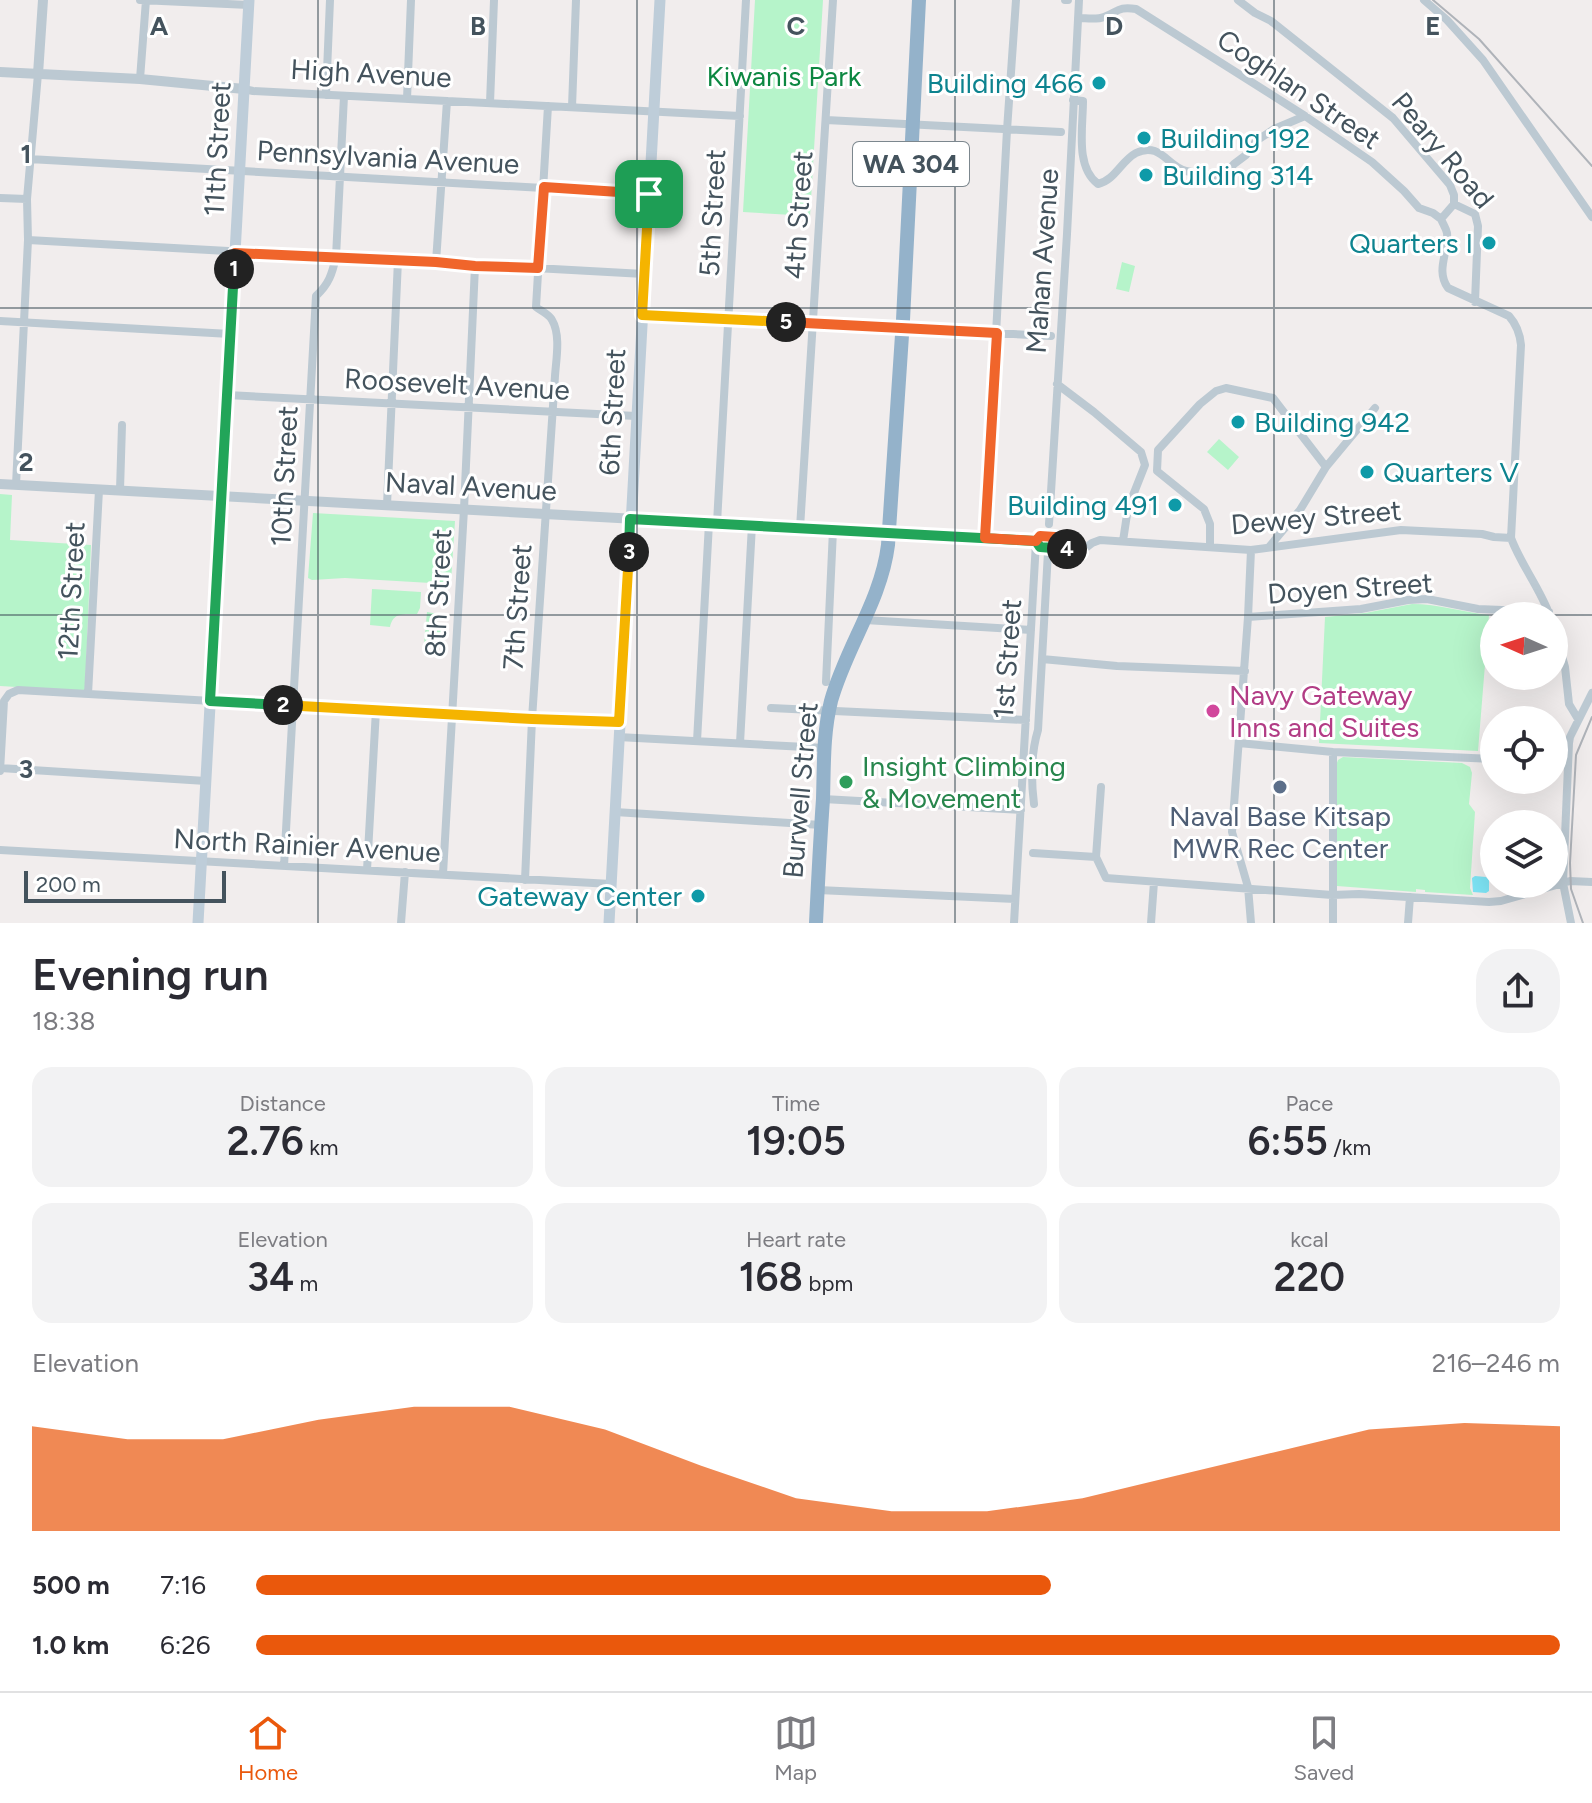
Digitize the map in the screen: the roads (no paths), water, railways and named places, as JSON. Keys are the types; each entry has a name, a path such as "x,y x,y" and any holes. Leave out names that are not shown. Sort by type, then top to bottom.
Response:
{"highway":[{"name":"Burwell Street","path":"816,923 829,711 839,677 882,577 889,533 919,0"}],"main road":[{"name":"6th Street","path":"609,923 660,0"},
{"name":"11th Street","path":"198,923 249,2"}],"street":[{"path":"16,485 29,159 43,0"},
{"path":"140,79 144,0 249,2"},
{"path":"326,95 330,0"},
{"path":"407,99 411,0"},
{"path":"490,103 494,0"},
{"path":"572,107 576,0"},
{"name":"5th Street","path":"697,741 728,319 746,0"},
{"name":"4th Street","path":"800,528 833,0"},
{"path":"985,538 1016,0"},
{"name":"Mahan Avenue","path":"1049,524 1079,0"},
{"name":"Peary Road","path":"1238,0 1271,21 1393,118 1450,185 1454,204 1475,214 1475,302"},
{"path":"1424,0 1456,29 1483,60 1592,217"},
{"name":"Coghlan Street","path":"1078,18 1101,18 1116,10 1136,9 1372,162 1419,208 1441,219"},
{"name":"High Avenue","path":"0,72 140,79 253,91 740,116"},
{"name":"10th Street","path":"284,866 316,296 332,278 336,257 344,96"},
{"path":"1073,100 1083,101 1086,170 1090,179 1098,184 1109,180 1125,161 1142,151 1160,153 1182,171 1223,176 1256,141 1274,129 1305,116"},
{"path":"436,262 447,101"},
{"name":"7th Street","path":"525,880 556,330 550,317 536,307 548,106"},
{"path":"826,120 1061,132"},
{"name":"Pennsylvania Avenue","path":"29,159 649,194"},
{"path":"0,198 27,199"},
{"path":"1454,204 1441,219 1447,234 1443,282 1448,288 1475,302 1509,316 1520,334 1511,538 1544,602"},
{"path":"28,240 644,274"},
{"path":"387,505 398,260"},
{"name":"8th Street","path":"443,874 475,266"},
{"path":"642,315 1051,336"},
{"path":"0,321 230,334"},
{"path":"1057,384 1141,452 1145,465 1128,508 1123,541"},
{"path":"1210,547 1210,524 1204,509 1157,471 1158,450 1216,391 1226,388 1273,398 1326,467"},
{"name":"Roosevelt Avenue","path":"227,395 636,416"},
{"path":"1268,548 1300,510 1326,467 1375,408"},
{"path":"120,490 122,425"},
{"name":"Naval Avenue","path":"0,484 1041,543"},
{"name":"12th Street","path":"88,694 99,490"},
{"path":"740,743 752,525"},
{"path":"826,682 833,530"},
{"name":"Dewey Street","path":"1041,543 1053,541 1062,553 1074,557 1100,540 1251,550 1401,530 1511,538"},
{"path":"1034,804 1034,744 1038,730 1042,659 1041,543 1055,537 1070,551 1081,553"},
{"name":"1st Street","path":"1014,923 1031,630 1041,543"},
{"path":"1251,550 1232,832 1248,887 1251,923"},
{"name":"Doyen Street","path":"1248,617 1361,609 1427,599 1480,609"},
{"path":"865,620 1031,630"},
{"path":"1042,659 1117,666 1245,671"},
{"path":"206,781 0,769 4,701 9,694 18,690 619,722"},
{"path":"1567,690 1569,704 1578,719"},
{"path":"1568,753 1570,737 1592,693"},
{"path":"771,708 1026,720"},
{"path":"367,870 376,710"},
{"path":"618,737 825,748"},
{"path":"1239,743 1333,752 1480,758"},
{"path":"1333,752 1333,923"},
{"path":"1101,787 1096,857 1106,878 1332,895 1489,902 1511,898"},
{"path":"823,799 1021,810"},
{"path":"615,812 821,825"},
{"name":"North Rainier Avenue","path":"0,850 611,884"},
{"path":"1033,853 1096,857"},
{"path":"401,923 405,872"},
{"path":"1151,923 1154,882"},
{"path":"1568,883 1592,882"},
{"path":"818,890 1015,899"},
{"path":"1408,923 1410,897"},
{"path":"1566,898 1571,923"}],"water":[{"path":"1480,876 1480,893 1473,892 1472,878"}],"railway":[{"path":"1433,0 1479,39 1592,166"},
{"path":"1583,923 1571,889 1570,863 1576,755 1592,717"}],"place":[{"name":"Building 466","path":"1099,83"},
{"name":"Building 192","path":"1144,138"},
{"name":"Building 314","path":"1146,175"},
{"name":"Quarters I","path":"1489,243"},
{"name":"Building 942","path":"1238,422"},
{"name":"Quarters V","path":"1367,472"},
{"name":"Building 491","path":"1175,505"},
{"name":"Navy Gateway Inns and Suites","path":"1213,711"},
{"name":"Insight Climbing & Movement","path":"846,782"},
{"name":"Naval Base Kitsap MWR Rec Center","path":"1280,787"},
{"name":"Gateway Center","path":"698,896"}],"park label":[{"name":"Kiwanis Park","path":"784,76"}]}
